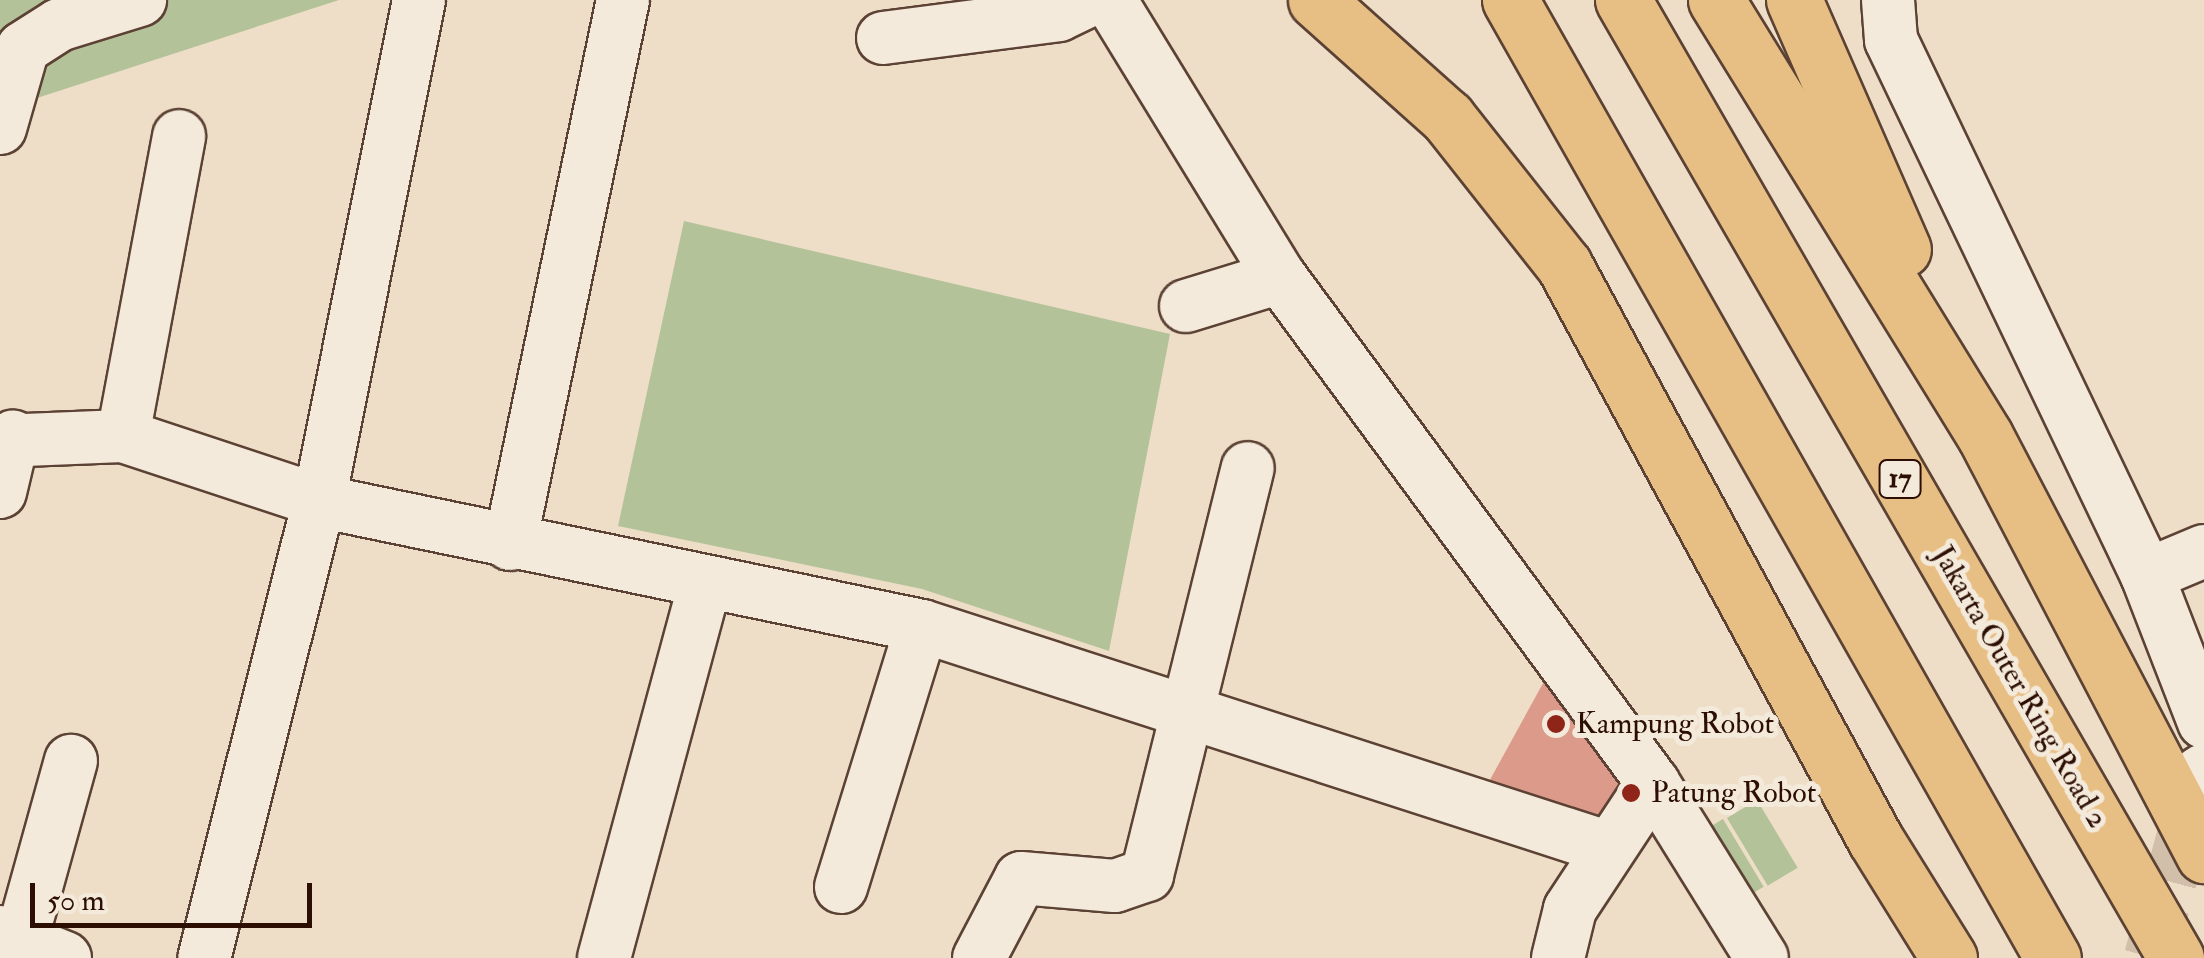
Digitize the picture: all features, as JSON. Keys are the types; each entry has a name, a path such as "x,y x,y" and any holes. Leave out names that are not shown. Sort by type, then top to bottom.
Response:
{"highway":[{"path":"1316,0 1447,117 1564,265 1949,958"},
{"path":"1510,0 2053,958"},
{"name":"Jakarta Outer Ring Road 2","path":"1623,0 2176,958"},
{"path":"1716,0 1984,436 2204,855"},
{"path":"1794,0 1984,436"}],"street":[{"path":"0,128 23,48 60,24 140,0"},
{"path":"204,958 319,501 419,0"},
{"path":"510,544 623,0"},
{"path":"883,38 1059,15 1090,0"},
{"path":"1110,0 1280,277 1653,783 1762,958"},
{"path":"1888,0 1891,40 2147,575 2204,722"},
{"path":"122,436 179,136"},
{"path":"1186,306 1280,277"},
{"path":"0,492 6,439 122,436 319,501 510,544 922,626 1606,847"},
{"path":"979,958 1020,878 1115,886 1147,875 1248,468"},
{"path":"2147,575 2204,551"},
{"path":"604,958 705,583"},
{"path":"841,887 922,626"},
{"path":"29,944 70,761"},
{"path":"1558,958 1570,908 1606,847 1653,783"}],"green space":[{"path":"0,0 339,0 0,110"},
{"path":"684,221 1170,334 1109,651 922,589 618,526"},
{"path":"1757,800 1798,868 1768,886 1727,818"},
{"path":"1723,819 1764,887 1734,905 1693,837"}],"building":[{"name":"Kampung Robot","path":"1553,665 1631,783 1598,832 1480,798"}],"tunnel":[{"path":"2150,957 2195,790"}],"place":[{"name":"Kampung Robot","path":"1556,724"},
{"name":"Patung Robot","path":"1631,793"}]}
